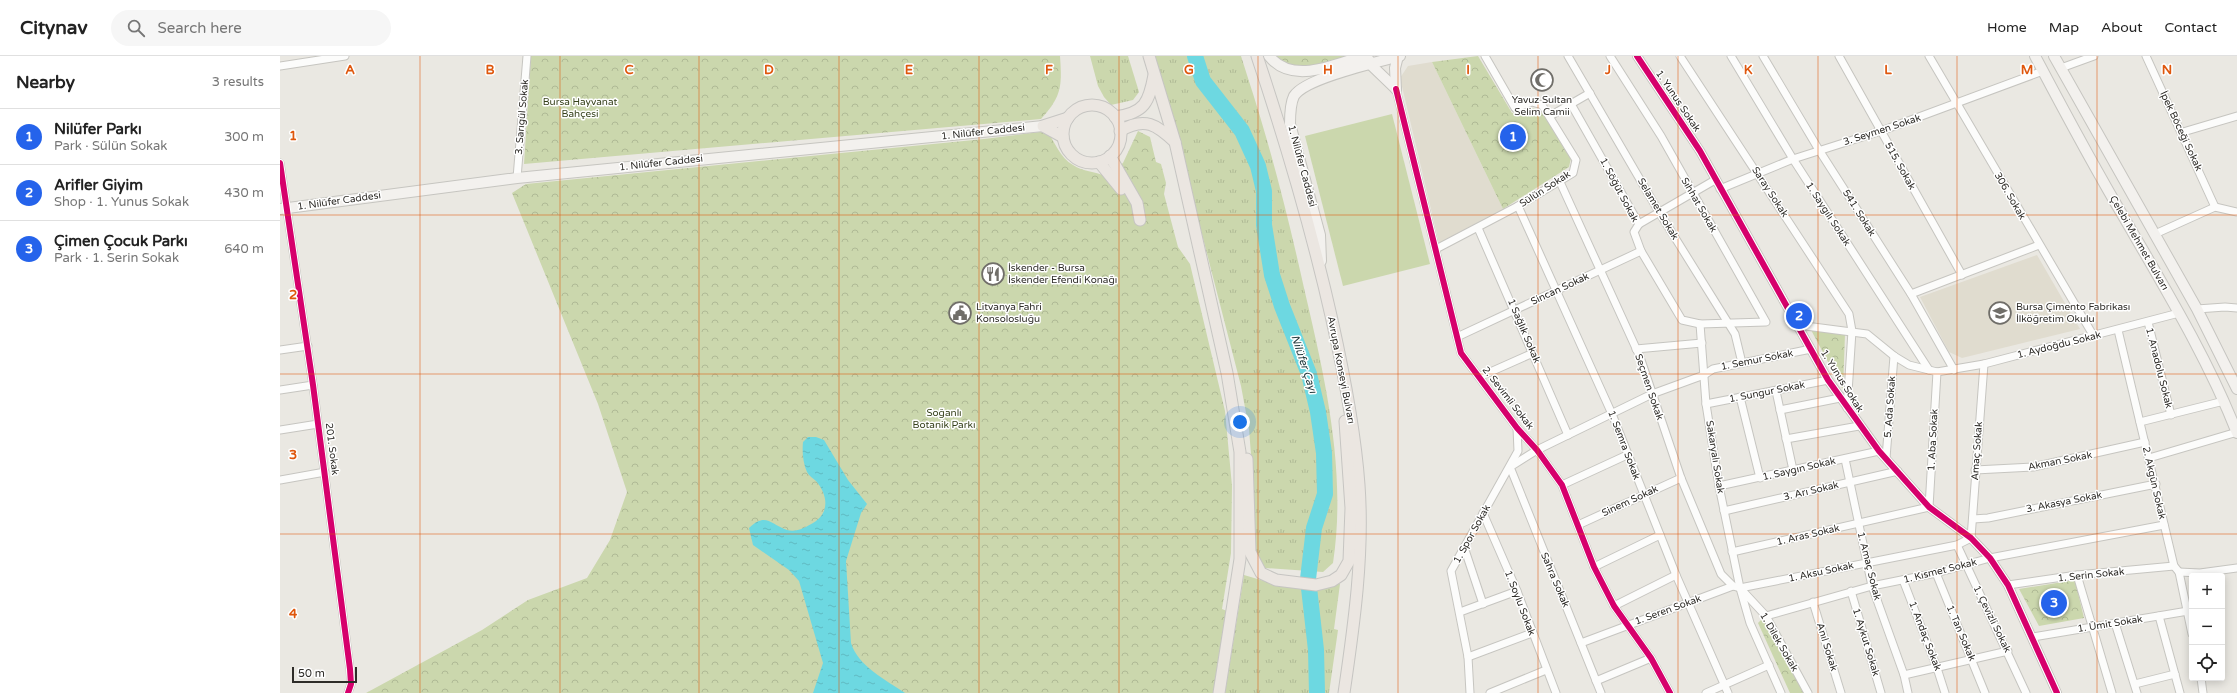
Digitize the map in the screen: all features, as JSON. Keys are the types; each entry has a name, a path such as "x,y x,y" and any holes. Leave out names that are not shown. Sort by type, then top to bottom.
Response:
{"main road":[{"path":"1149,56 1175,142 1235,414 1240,452 1240,558 1235,602 1219,693"},
{"name":"Avrupa Konseyi Bulvarı","path":"1257,56 1283,135 1323,279 1340,357 1354,436 1359,486 1359,557 1352,640 1344,693"},
{"path":"1269,56 1275,63 1287,70 1300,72 1363,56"},
{"name":"1. Nilüfer Caddesi","path":"1323,279 1320,235 1292,137 1290,124 1291,107 1294,97 1301,89 1316,81 1369,60 1399,56"},
{"path":"1396,89 1395,68 1399,56"},
{"name":"Çelebi Mehmet Bulvarı","path":"2035,56 2109,193 2179,313 2224,401 2237,433"},
{"name":"Çelebi Mehmet Bulvarı","path":"2054,56 2197,309 2237,389"},
{"path":"1369,60 1396,89"},
{"path":"1115,117 1135,112 1144,106 1151,93 1155,72"},
{"path":"1091,105 1100,106 1115,117 1120,131 1118,145 1110,156 1099,162 1089,163 1077,159 1069,152 1063,137 1064,126 1074,111 1091,105"},
{"path":"1043,126 1068,118"},
{"path":"1120,131 1143,123 1152,124 1175,142"},
{"name":"1. Nilüfer Caddesi","path":"283,208 517,178 1043,126"},
{"path":"1043,126 1063,137"},
{"path":"1099,162 1119,186 1140,220 1137,203 1110,156"},
{"path":"1216,330 1238,388 1245,434 1250,552 1260,573 1276,580 1316,585 1332,581 1341,575 1349,561 1349,469 1340,357"}],"street":[{"path":"280,66 345,56"},
{"name":"3. Sarıgül Sokak","path":"517,178 527,56"},
{"name":"Sülün Sokak","path":"1436,249 1478,228 1573,174 1576,160 1542,105 1532,102 1515,108 1485,56"},
{"name":"Selamet Sokak","path":"1568,56 1659,212 1735,334 1742,363"},
{"name":"Sıhhat Sokak","path":"1610,56 1660,136 1766,322 1728,324"},
{"name":"1. Yunus Sokak","path":"1637,56 1700,151 1828,380 1879,451 1898,472 1930,507 1971,538 1990,558 2008,585 2033,637 2057,693"},
{"name":"Saray Sokak","path":"1680,56 1849,314 1852,331 1847,408"},
{"name":"1. Saygılı Sokak","path":"1731,56 1793,159 1929,370"},
{"name":"541. Sokak","path":"1763,56 1819,150 1911,294 1954,370"},
{"name":"515. Sokak","path":"1839,56 1962,275"},
{"name":"306. Sokak","path":"1929,56 2093,335"},
{"path":"2061,68 2094,56"},
{"name":"İpek Böceği Sokak","path":"2146,56 2183,132 2215,207"},
{"name":"3. Seymen Sokak","path":"1720,189 1757,172 1819,150 1881,131 2043,71"},
{"name":"2. Sevimli Sokak","path":"1396,89 1460,353 1517,428 1537,450 1562,485 1594,567 1614,606 1651,658 1670,693"},
{"path":"1550,116 1590,93"},
{"name":"1. Söğüt Sokak","path":"1571,104 1639,224 1634,232 1641,251 1682,320 1700,324 1728,324"},
{"path":"2183,132 2237,116"},
{"name":"201. Sokak","path":"280,163 283,208 308,346 325,472 350,669 351,684 348,693"},
{"path":"1639,224 1715,180"},
{"name":"Seçmen Sokak","path":"1560,182 1636,349 1681,478 1721,574 1737,587"},
{"name":"1. Semra Sokak","path":"1518,206 1612,414 1687,603 1728,693"},
{"path":"2155,234 2215,207 2237,212"},
{"name":"1 Sağlık Sokak","path":"1478,228 1568,435"},
{"path":"1911,294 2039,245"},
{"name":"Sincan Sokak","path":"1457,337 1641,251"},
{"path":"2197,309 2225,307 2237,308"},
{"name":"1. Aydoğdu Sokak","path":"1937,372 1984,364 2179,313"},
{"name":"1. Anadolu Sokak","path":"2148,322 2171,415"},
{"name":"Sakaryalı Sokak","path":"1700,324 1706,404 1737,587"},
{"path":"1798,325 1867,334 1894,356 1909,365 1937,372"},
{"name":"2. Akgün Sokak","path":"2118,330 2156,484 2174,566 2179,572 2189,617"},
{"path":"1636,349 1702,343"},
{"path":"280,350 308,346"},
{"name":"1. Semur Sokak","path":"1510,467 1537,450 1652,394 1704,376 1713,369 1811,349"},
{"path":"1479,377 1533,353"},
{"name":"5. Ada Sokak","path":"1886,458 1894,356"},
{"name":"Amaç Sokak","path":"1971,538 1984,364"},
{"name":"1. Aba Sokak","path":"1930,507 1937,372"},
{"name":"1. Sungur Sokak","path":"1706,404 1828,380"},
{"path":"280,390 313,385"},
{"path":"1776,390 1792,470"},
{"path":"1740,398 1760,478"},
{"path":"1780,410 1840,398"},
{"path":"2140,422 2224,401"},
{"path":"280,430 318,424"},
{"path":"1786,440 1860,426"},
{"name":"1. Spor Sokak","path":"1470,693 1468,658 1451,571 1510,467 1518,450 1517,428"},
{"path":"2149,458 2237,433"},
{"name":"Akman Sokak","path":"1975,470 2033,467 2145,442"},
{"name":"1. Saygın Sokak","path":"1719,486 1879,451"},
{"path":"1562,485 1627,455"},
{"name":"1. Amaç Sokak","path":"1845,459 1872,586 1904,675 1908,693"},
{"name":"Sahra Sokak","path":"1510,467 1547,564 1601,693"},
{"path":"280,480 325,472"},
{"name":"3. Arı Sokak","path":"1724,511 1898,472"},
{"name":"Sinem Sokak","path":"1578,525 1681,478"},
{"name":"3. Akasya Sokak","path":"1973,519 1988,518 2156,484"},
{"name":"1. Aras Sokak","path":"1732,552 1930,507"},
{"name":"1. Soylu Sokak","path":"1483,513 1517,591 1556,693"},
{"name":"1. Kısmet Sokak","path":"1766,616 1872,586 1966,566 1990,558 2164,525"},
{"path":"1594,567 1660,535"},
{"name":"1. Aksu Sokak","path":"1737,587 1957,545 1971,538"},
{"name":"1. Çevizli Sokak","path":"1957,545 2008,651 2026,693"},
{"path":"1464,547 1483,604"},
{"name":"1. Serin Sokak","path":"2008,585 2077,575 2174,566"},
{"path":"2179,572 2200,573 2237,568"},
{"name":"1. Tan Sokak","path":"1936,573 1985,693"},
{"path":"1614,606 1676,575"},
{"path":"2077,575 2112,693"},
{"name":"1. Andaç Sokak","path":"1903,580 1937,668 1945,693"},
{"name":"1. Seren Sokak","path":"1581,643 1687,603 1737,587"},
{"name":"1. Dilek Sokak","path":"1737,587 1766,616 1808,693"},
{"name":"1. Dilek Sokak","path":"1737,587 1750,623 1781,693"},
{"path":"1460,612 1517,591"},
{"name":"1. Aykut Sokak","path":"1851,592 1881,693"},
{"name":"Anıl Sokak","path":"1813,602 1841,693"},
{"name":"1. Ümit Sokak","path":"2033,637 2188,611"},
{"path":"2159,616 2180,693"},
{"path":"2115,623 2137,693"},
{"path":"1468,658 1532,633"},
{"path":"1904,675 2008,651"},
{"path":"1596,682 1651,658"},
{"path":"1706,693 1768,665"},
{"path":"1490,693 1546,670"},
{"path":"2135,684 2174,674"},
{"path":"2201,681 2203,693"}],"shaded area":[{"path":"1432,62 1503,209 1439,243 1400,78 1408,66"},
{"name":"Bursa Çimento Fabrikası İlköğretim Okulu","path":"2037,255 2080,329 1962,358 1949,352 1920,297"}],"green space":[{"name":"Bursa Hayvanat Bahçesi","path":"531,56 1060,56 1061,75 1057,97 1041,119 524,164"},
{"path":"1090,56 1128,56 1139,92 1133,100 1111,105 1104,97 1098,86"},
{"path":"1152,56 1241,56 1271,154 1292,234 1319,356 1332,425 1336,459 1337,528 1333,563 1323,572 1265,568 1256,562 1252,554 1255,526 1253,480 1249,429 1241,386 1178,141"},
{"path":"1275,56 1352,56 1296,69 1279,61"},
{"path":"1478,56 1512,113 1534,108 1546,115 1571,158 1569,167 1503,209 1432,62"},
{"path":"1392,114 1430,264 1343,286 1305,136"},
{"name":"Soğanlı Botanik Parkı","path":"1047,131 1058,150 1068,162 1077,167 1105,176 1123,163 1138,131 1150,137 1156,162 1161,164 1166,183 1164,194 1178,247 1190,264 1225,411 1232,486 1231,553 1222,609 1227,611 1215,693 366,693 482,630 528,600 587,578 610,540 627,492 598,404 512,193 526,184 984,139"},
{"path":"1811,330 1845,334 1843,390"},
{"path":"1244,575 1278,585 1340,584 1334,629 1338,630 1329,693 1225,693"},
{"path":"2075,580 2084,618 2039,626 2019,589"},
{"path":"1761,620 1766,624 1804,693 1790,693 1758,623"}],"water":[{"path":"808,437 816,437 824,440 848,480 867,504 861,513 846,561 851,643 860,659 866,666 881,678 905,693 813,693 823,663 799,581 789,570 753,545 749,528 755,523 764,520 781,528 794,531 801,529 819,519 825,509 825,498 823,492 820,486 808,473 804,461 803,442"}],"waterway":[{"name":"Nilüfer Çayı","path":"1195,56 1203,81 1242,131 1258,166 1264,191 1264,225 1272,275 1282,306 1309,374 1318,412 1324,453 1325,494 1314,528 1308,579 1316,650 1317,693"}],"cycle path":[{"path":"1637,56 1700,151 1828,380 1879,451 1929,507 1971,538 1990,558 2008,585 2057,693"},
{"path":"1396,89 1461,353 1517,428 1537,450 1562,485 1594,567 1614,606 1651,658 1670,693"},
{"path":"280,163 313,385 350,669 351,684 348,693"}],"place":[{"name":"Yavuz Sultan Selim Camii","path":"1542,80"},
{"name":"Nilüfer Parkı","path":"1513,137"},
{"name":"İskender - Bursa İskender Efendi Konağı","path":"993,274"},
{"name":"Litvanya Fahri Konsolosluğu","path":"960,313"},
{"name":"Bursa Çimento Fabrikası İlköğretim Okulu","path":"2000,313"},
{"name":"Arifler Giyim","path":"1799,316"},
{"name":"Çimen Çocuk Parkı","path":"2054,603"}]}
